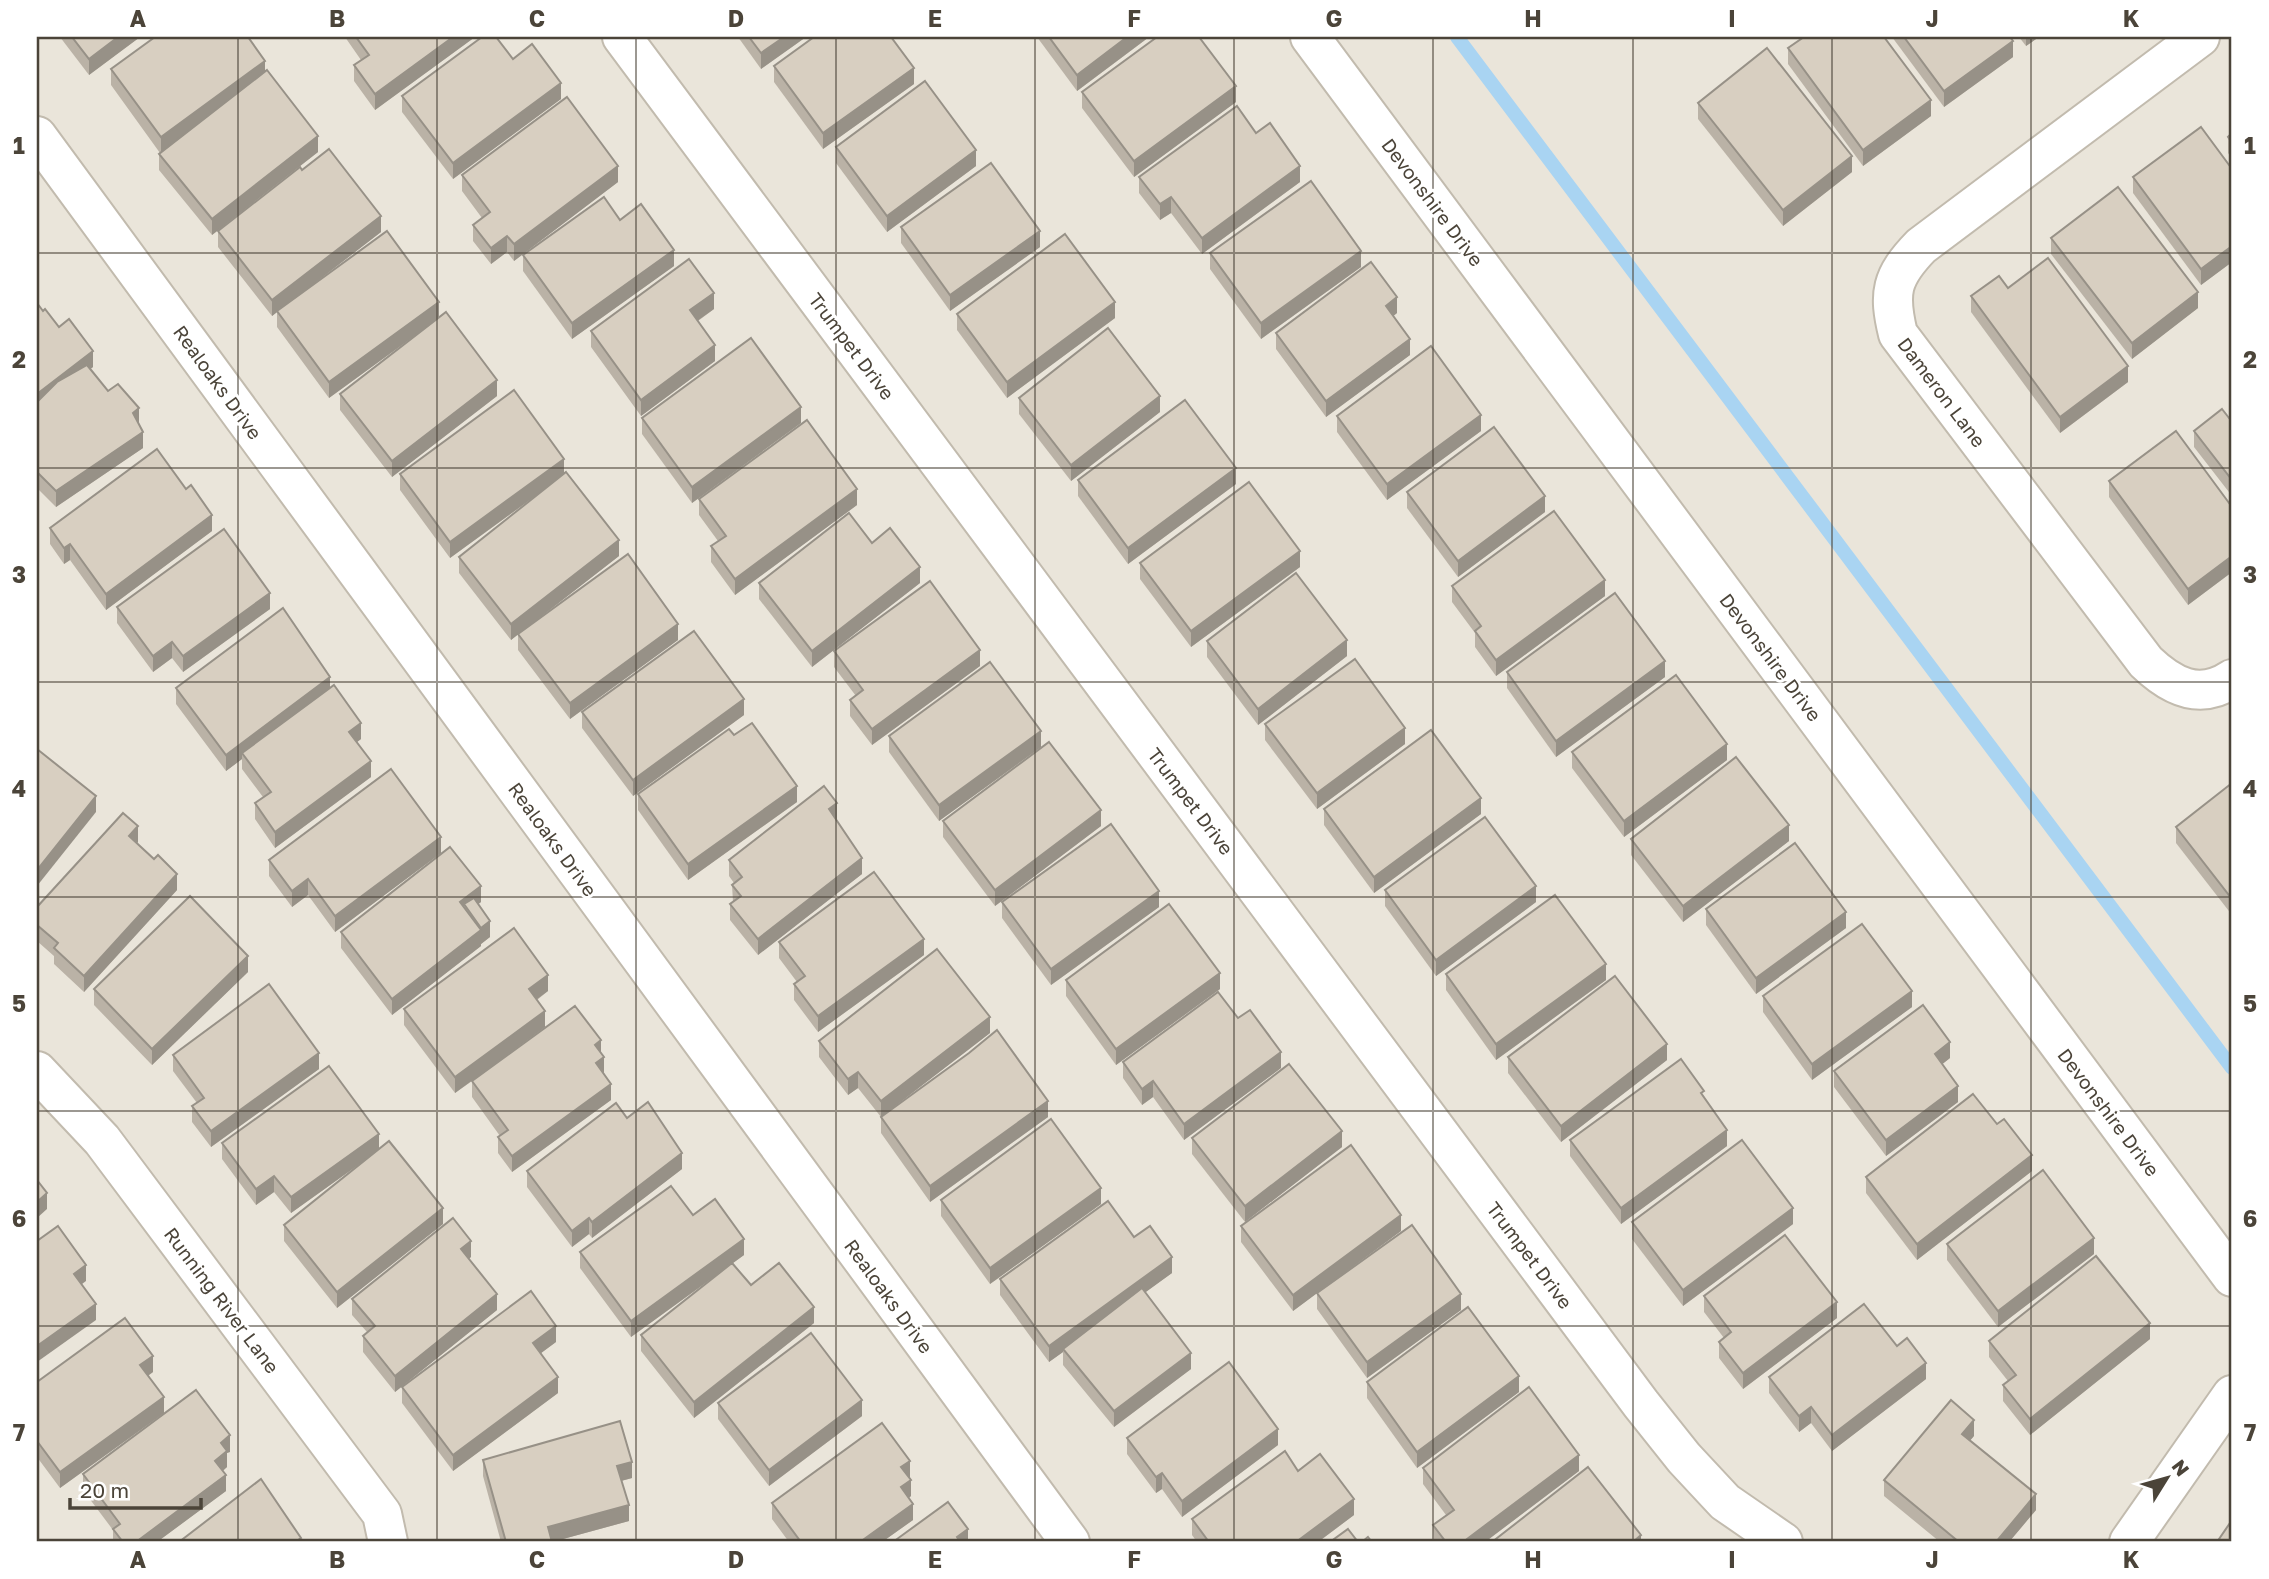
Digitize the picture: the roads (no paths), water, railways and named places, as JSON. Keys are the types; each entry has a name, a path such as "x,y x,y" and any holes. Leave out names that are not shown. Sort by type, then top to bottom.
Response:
{"street":[{"name":"Trumpet Drive","path":"622,37 1641,1404 1684,1458 1725,1502 1783,1542"},
{"name":"Devonshire Drive","path":"1310,37 2232,1277"},
{"name":"Dameron Lane","path":"2200,37 1921,246 1904,263 1892,286 1893,311 1898,334 2146,662 2166,681 2192,690 2221,686 2232,679"},
{"name":"Realoaks Drive","path":"37,136 1070,1542"},
{"name":"Running River Lane","path":"37,1071 102,1140 382,1514 388,1542"},
{"path":"2129,1542 2232,1395"}],"waterway":[{"path":"1457,37 2232,1068"}]}
